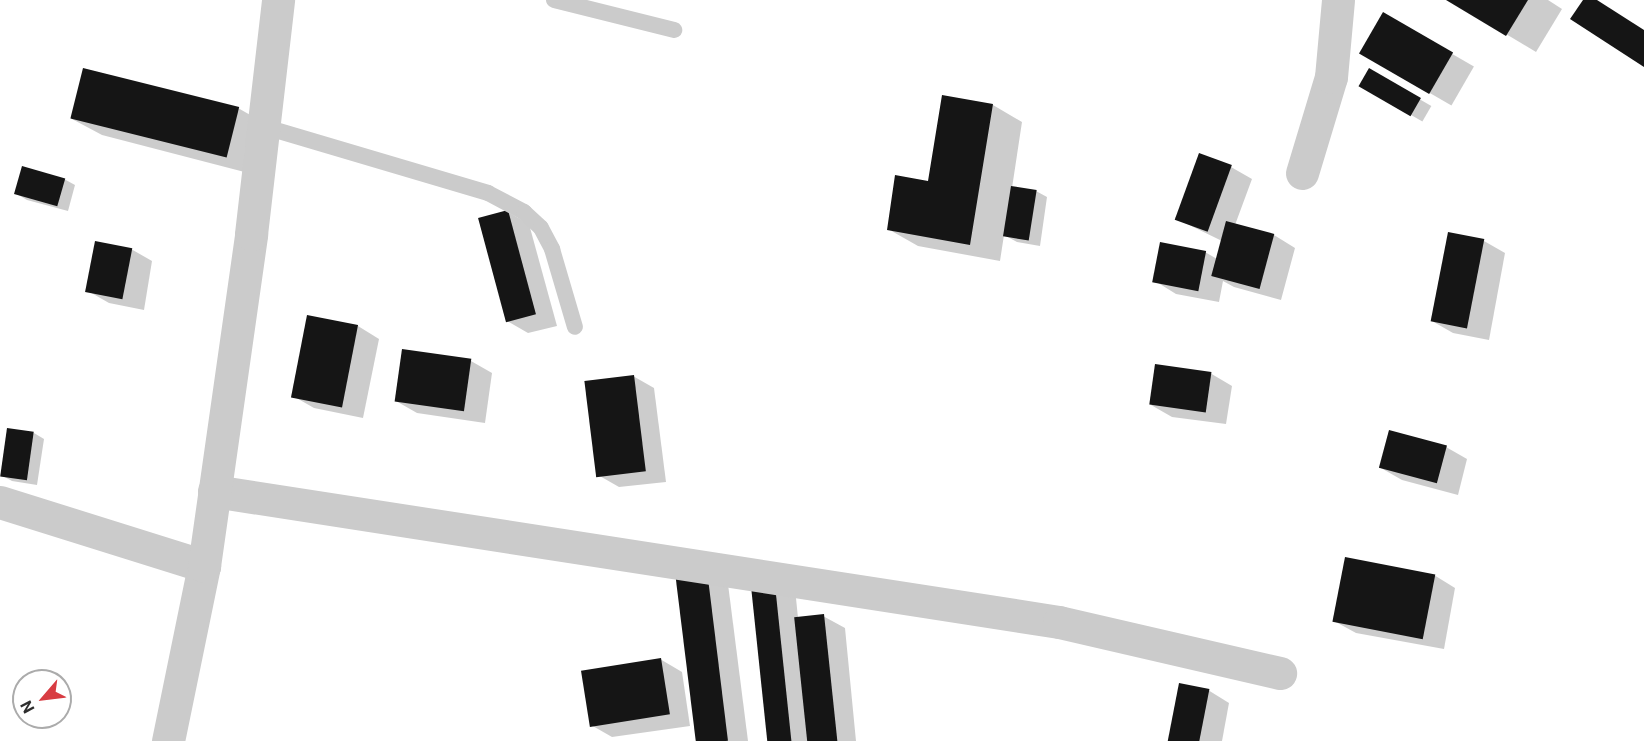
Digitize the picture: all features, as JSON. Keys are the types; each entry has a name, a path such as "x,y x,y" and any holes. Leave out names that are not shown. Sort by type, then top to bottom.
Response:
{"street":[{"path":"168,741 204,566 251,234 278,0"},
{"path":"1302,173 1331,77 1338,0"},
{"path":"214,491 1059,622 1280,673"},
{"path":"0,502 204,566"}],"lane":[{"path":"554,0 674,30"},
{"path":"262,126 488,193 524,212 541,228 552,249 574,327"}],"building":[{"path":"1446,0 1528,0 1506,36"},
{"path":"1583,0 1597,0 1644,30 1644,67 1570,19"},
{"path":"1383,12 1453,52 1429,94 1359,54"},
{"path":"83,68 239,107 227,157 70,118"},
{"path":"1369,68 1421,98 1410,116 1358,86"},
{"path":"942,95 993,104 970,245 887,230 895,175 928,181"},
{"path":"1199,153 1232,165 1208,232 1175,220"},
{"path":"22,166 65,178 57,206 14,194"},
{"path":"1011,186 1037,190 1029,240 1003,236"},
{"path":"508,210 536,314 506,322 478,218"},
{"path":"1226,221 1274,234 1260,289 1211,276"},
{"path":"1448,232 1484,239 1467,328 1431,321"},
{"path":"95,241 132,248 122,299 85,292"},
{"path":"1160,242 1206,251 1198,291 1152,282"},
{"path":"307,315 358,325 342,407 291,397"},
{"path":"402,349 471,359 464,411 395,401"},
{"path":"1155,364 1211,372 1206,413 1149,405"},
{"path":"634,375 646,471 596,477 584,381"},
{"path":"7,428 34,432 27,480 0,477"},
{"path":"1389,430 1447,446 1437,483 1379,468"},
{"path":"1345,557 1435,575 1423,639 1332,622"},
{"path":"707,570 728,741 696,741 675,574"},
{"path":"775,585 791,741 767,741 751,588"},
{"path":"824,614 837,741 807,741 794,617"},
{"path":"661,658 670,714 590,727 581,671"},
{"path":"1179,683 1209,689 1199,741 1168,741"}]}
